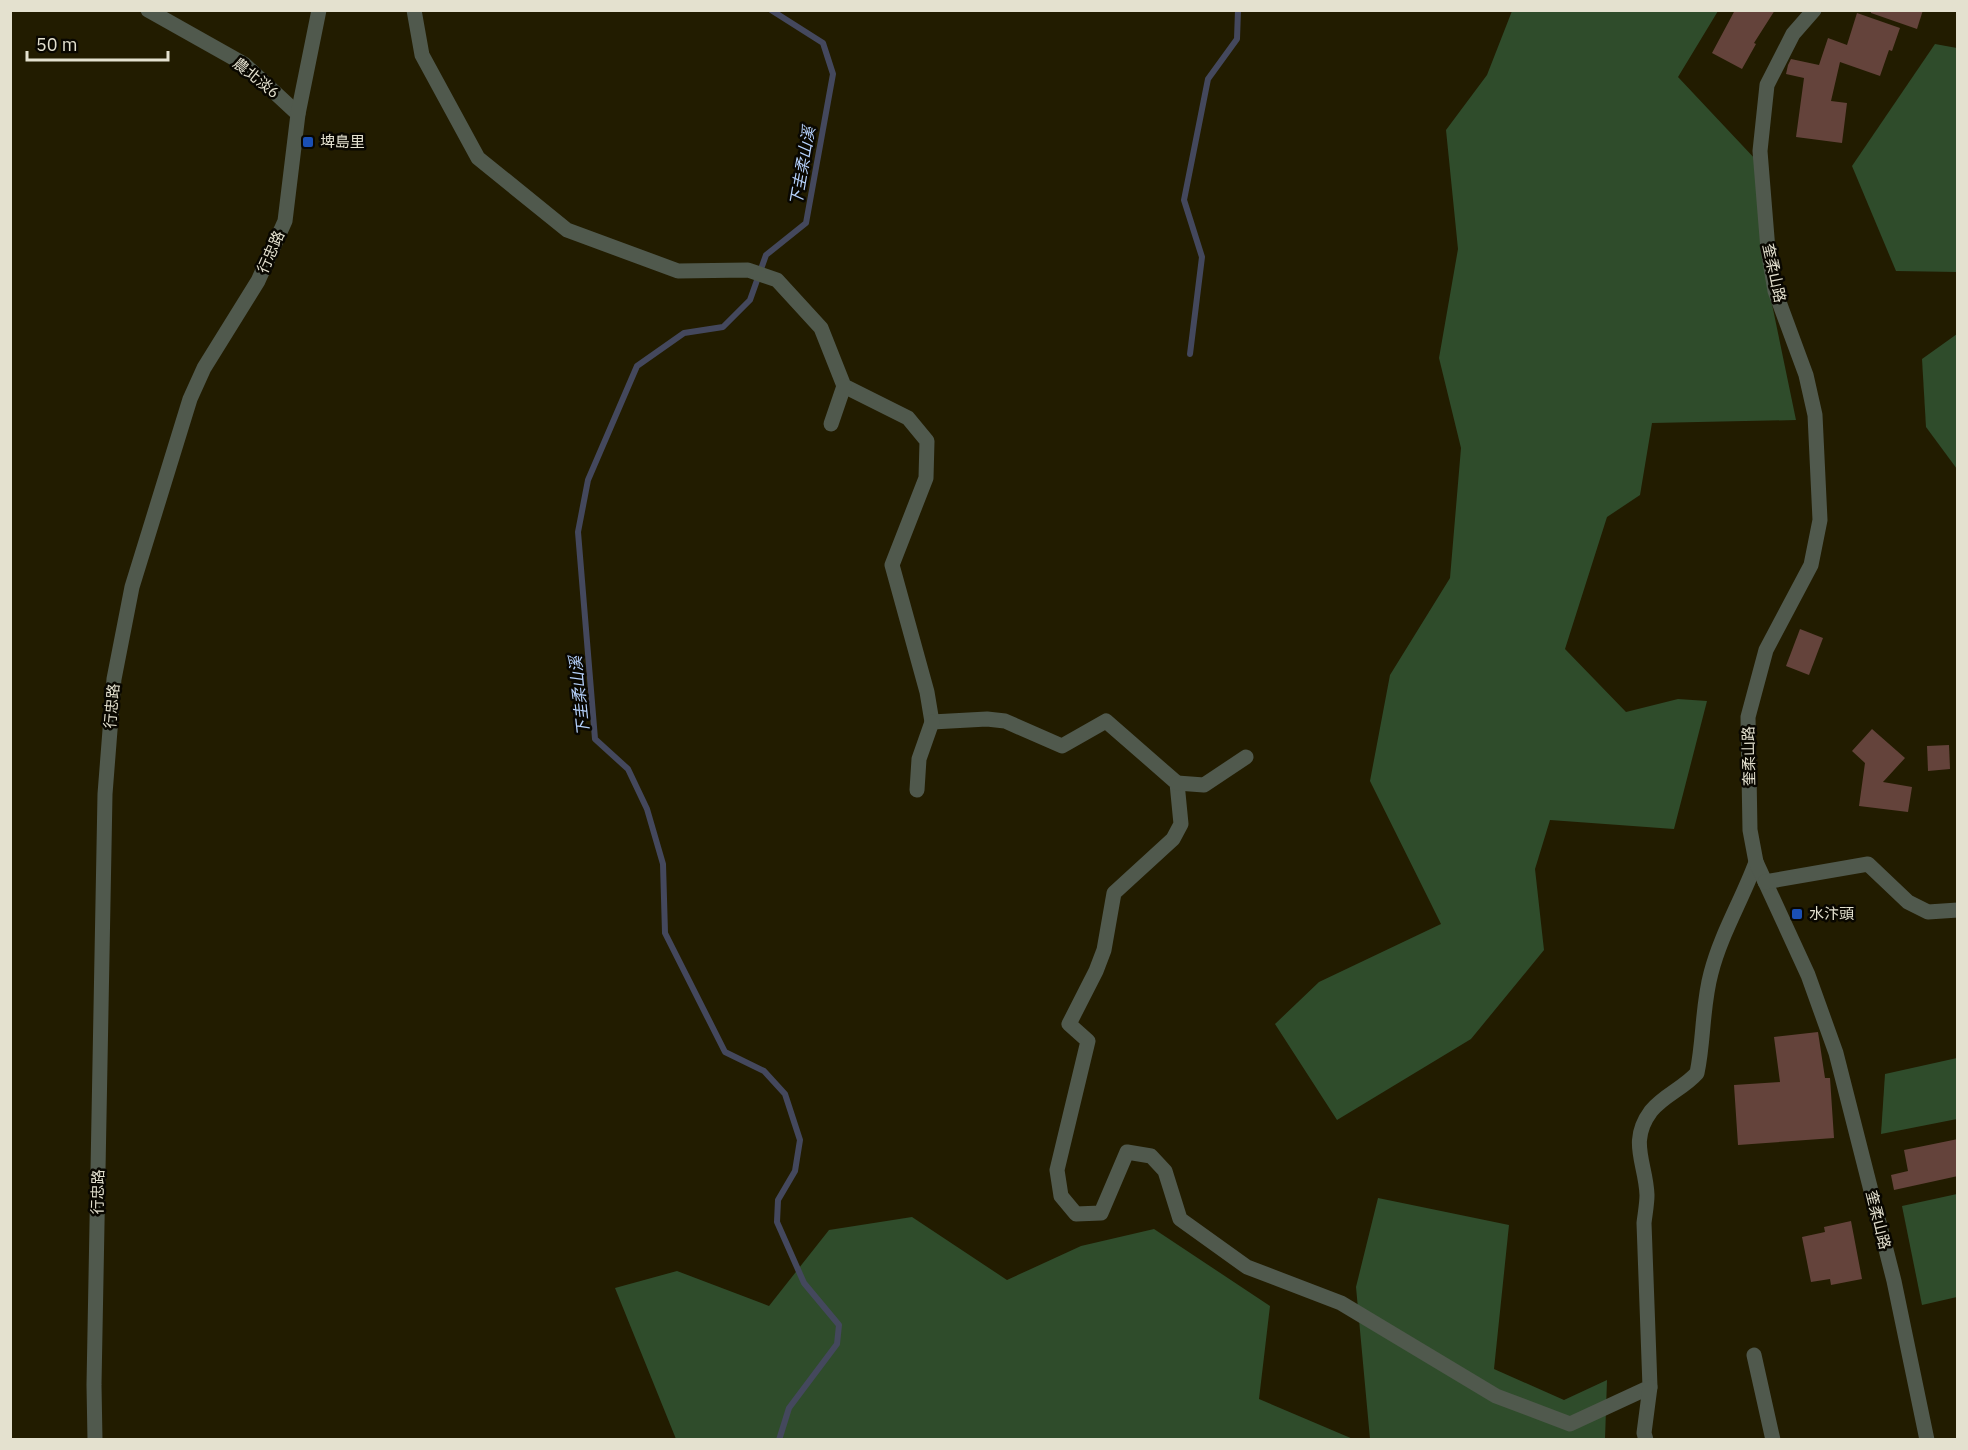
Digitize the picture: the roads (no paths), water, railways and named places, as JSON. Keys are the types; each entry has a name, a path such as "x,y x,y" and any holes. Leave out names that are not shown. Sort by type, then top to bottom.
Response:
{"street":[{"name":"農北淡6","path":"148,10 244,64 298,114"},
{"name":"行忠路","path":"95,1440 94,1373 105,794 114,679 132,587 190,399 204,368 258,281 285,221 298,114 319,10"},
{"path":"414,10 422,55 478,159 567,230 678,271 748,270 777,280 821,328 844,386 831,424"},
{"name":"奎柔山路","path":"1814,10 1793,34 1767,85 1760,151 1768,250 1775,291 1806,375 1815,415 1820,520 1811,565 1766,650 1748,717 1750,830 1756,862 1808,975 1836,1053 1894,1281 1927,1440"},
{"path":"844,386 908,418 927,441 926,478 892,565 927,692 932,722 919,759 917,790"},
{"path":"932,722 987,718 1005,721 1062,746 1106,721 1177,783 1204,785 1246,757"},
{"path":"1177,783 1180,824 1173,839 1114,894 1104,950 1069,1024 1088,1041 1057,1170 1061,1197 1076,1214 1101,1213 1127,1152 1151,1156 1165,1171 1180,1219 1247,1267 1341,1303 1496,1396 1570,1424 1650,1387"},
{"path":"1646,1440 1644,1433 1650,1387 1644,1223 1647,1196 1638,1144 1640,1132 1660,1101 1697,1073 1710,975 1719,946 1756,862"},
{"path":"1765,882 1868,864 1908,902 1928,912 1958,910"},
{"path":"1754,1354 1773,1440"}],"waterway":[{"name":"下圭柔山溪","path":"771,10 823,43 833,74 806,223 766,255 750,300 723,327 684,333 637,366 588,480 578,532 595,739 628,769 647,809 663,864 665,933 725,1052 764,1071 785,1094 800,1140 795,1171 778,1200 777,1222 804,1283 839,1325 837,1344 789,1408 779,1440"},
{"path":"1190,354 1202,257 1184,200 1208,79 1237,39 1238,10"}],"place":[{"name":"埤島里","path":"308,142"},
{"name":"水汴頭","path":"1797,914"}]}
